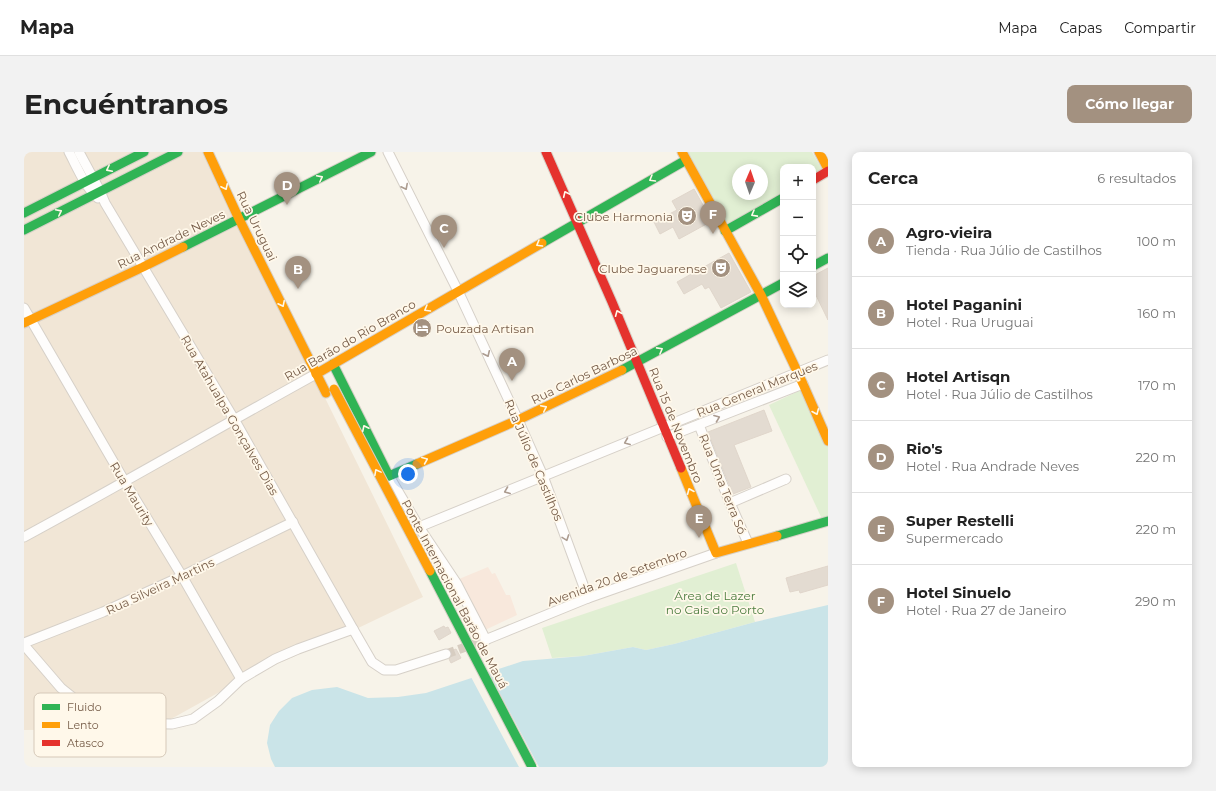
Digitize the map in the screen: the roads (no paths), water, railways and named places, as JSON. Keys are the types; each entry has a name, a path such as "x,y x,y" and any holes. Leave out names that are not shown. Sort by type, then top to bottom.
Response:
{"main road":[{"path":"24,213 144,152"},
{"path":"24,230 178,152"},
{"name":"Rua Uruguai","path":"208,152 246,216 321,369 330,391"},
{"name":"Rua Andrade Neves","path":"28,322 246,216 371,152"},
{"name":"Rua 15 de Novembro","path":"546,152 579,221 716,553"},
{"path":"816,178 828,170 819,152"},
{"path":"684,156 761,295 798,372 828,441"},
{"name":"Rua Barão do Rio Branco","path":"321,369 333,364 579,221 684,156"},
{"path":"725,231 780,200"},
{"path":"816,264 828,258"},
{"name":"Rua Carlos Barbosa","path":"389,476 518,420 638,362 780,285"},
{"path":"333,364 389,476"},
{"name":"Ponte Internacional Barão de Mauá","path":"330,391 524,767"},
{"name":"Ponte Internacional Barão de Mauá","path":"330,391 532,767"},
{"name":"Avenida 20 de Setembro","path":"716,553 828,521"}],"street":[{"path":"69,152 89,179"},
{"path":"79,152 89,179"},
{"name":"Rua Júlio de Castilhos","path":"388,152 458,291 518,420 543,476 588,598"},
{"name":"Rua Atahualpa Gonçalves Dias","path":"89,179 105,203 234,419 372,662 384,670 396,670 446,654"},
{"name":"Rua Maurity","path":"24,308 28,322 182,576 241,678"},
{"name":"Rua General Marques","path":"419,527 828,360"},
{"name":"Rua Barão do Rio Branco","path":"24,538 125,482 321,369"},
{"path":"667,437 803,384"},
{"name":"Rua Uma Terra Só","path":"699,424 730,503 748,543"},
{"path":"389,476 419,527"},
{"path":"730,503 786,479"},
{"name":"Rua Silveira Martins","path":"24,644 103,612 182,576 293,522"},
{"name":"Avenida 20 de Setembro","path":"419,527 457,584 485,640 588,598 716,553"},
{"path":"166,724 192,719 218,701 241,678 275,659 298,648 353,629"},
{"path":"24,644 61,688 67,693"}],"water":[{"path":"828,605 828,767 275,767 271,759 267,743 270,725 279,711 292,698 312,690 337,687 368,698 398,697 426,693 523,661 583,656 633,647 646,650"}],"tunnel":[{"path":"446,654 485,640"}],"place":[{"name":"Rio's","path":"287,205"},
{"name":"Clube Harmonia","path":"687,216"},
{"name":"Hotel Sinuelo","path":"713,234"},
{"name":"Hotel Artisqn","path":"444,248"},
{"name":"Clube Jaguarense","path":"721,268"},
{"name":"Hotel Paganini","path":"298,289"},
{"name":"Pouzada Artisan","path":"422,328"},
{"name":"Agro-vieira","path":"512,381"},
{"name":"Super Restelli","path":"699,538"}],"park label":[{"name":"Área de Lazer no Cais do Porto","path":"715,602"}]}
